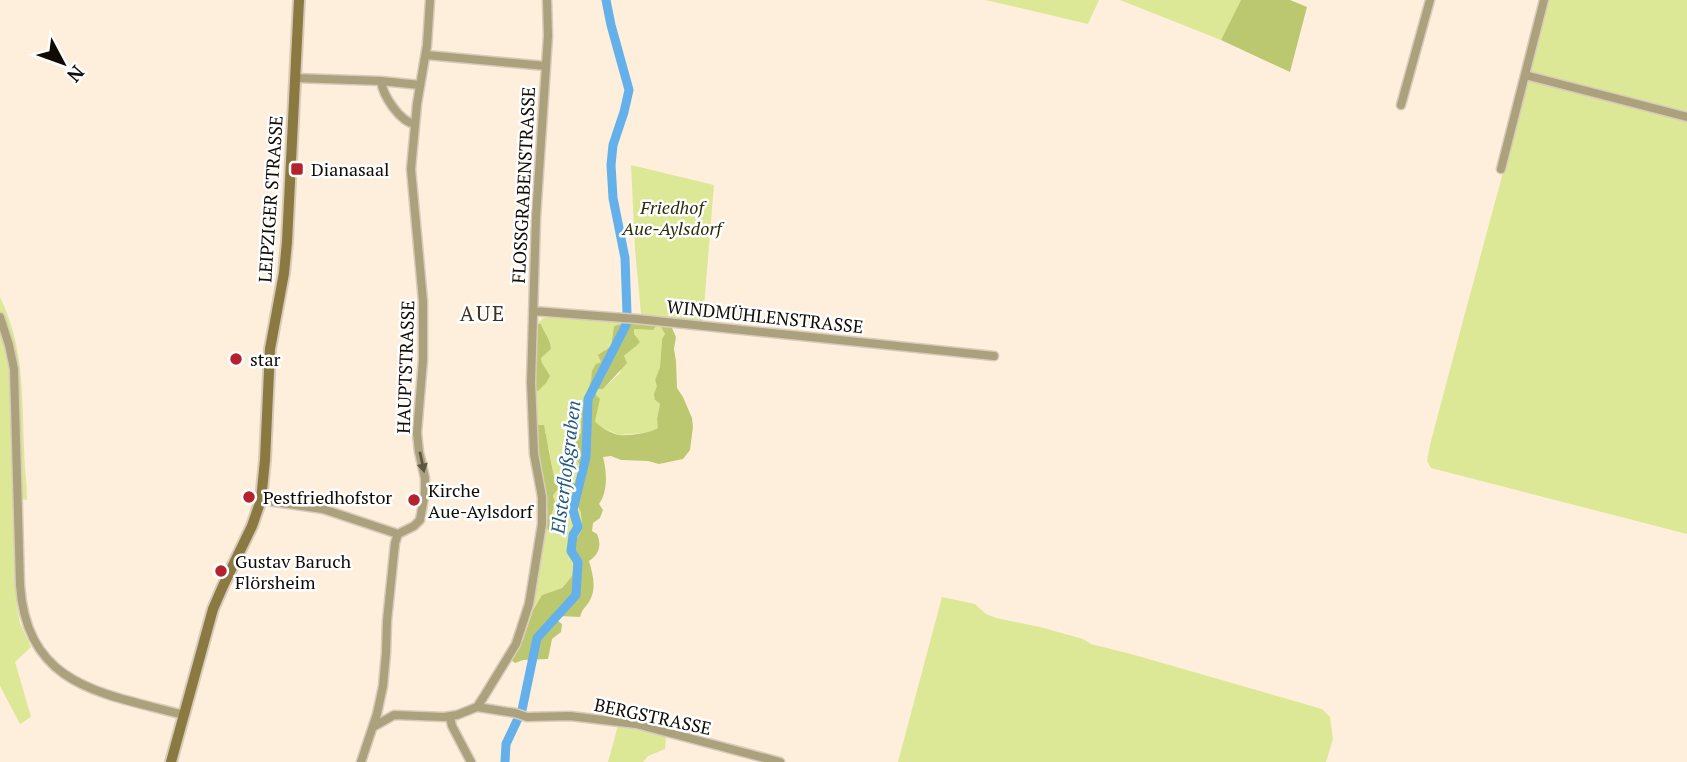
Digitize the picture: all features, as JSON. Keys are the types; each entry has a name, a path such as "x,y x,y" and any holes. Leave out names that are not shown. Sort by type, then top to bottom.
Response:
{"street":[{"name":"LEIPZIGER STRASSE","path":"171,762 213,609 252,526 261,500 270,349 286,253 299,0"},
{"name":"HAUPTSTRASSE","path":"398,534 417,523 423,510 425,482 417,433 424,330 422,285 411,175 430,0"},
{"name":"FLOSSGRABENSTRASSE","path":"477,707 520,634 532,591 541,533 542,497 534,454 531,382 537,192 548,27 547,0"},
{"path":"1401,105 1430,0"},
{"path":"1501,169 1544,0"},
{"path":"426,55 546,66"},
{"path":"1525,75 1687,117"},
{"path":"295,78 420,85"},
{"path":"381,81 383,91 401,118 409,124 415,124"},
{"name":"WINDMÜHLENSTRASSE","path":"533,311 627,318 994,356"},
{"path":"0,317 14,369 20,595 23,614 31,635 50,663 77,683 184,715"},
{"path":"261,500 323,509 398,534 392,562 385,668 380,701 360,762"},
{"path":"380,701 394,715 450,717 477,707"},
{"name":"BERGSTRASSE","path":"477,707 527,717 570,716 636,724 780,762"},
{"path":"373,727 394,715"},
{"path":"450,717 471,762"}],"green space":[{"path":"986,0 1099,0 1088,24"},
{"path":"1120,0 1241,0 1221,40"},
{"path":"1241,0 1290,0 1307,7 1290,72 1221,40"},
{"path":"1549,0 1687,0 1687,534 1431,468 1427,461"},
{"name":"Friedhof Aue-Aylsdorf","path":"631,165 714,185 702,331 661,327 665,334 662,339 660,367 655,380 658,386 655,400 660,404 657,419 659,428 652,432 619,435 598,426 595,421 595,394 597,389 603,389 620,373 634,329 653,330 655,327 642,325"},
{"path":"0,297 18,352 27,493 27,500 13,498 17,606 20,623 31,647 15,662 31,717 20,724 0,686"},
{"path":"543,318 624,323 614,326 611,346 604,350 601,362 593,371 581,414 581,432 576,442 581,478 575,484 565,478 554,478 546,432 536,425 534,389 541,358 551,349 541,324 537,324"},
{"path":"624,323 656,326 653,330 634,329 640,342 624,356 627,363 603,389 597,389 595,394 600,399 595,421 606,430 619,435 639,434 658,428 660,404 655,400 654,394 665,334 661,327 672,328 676,337 674,349 677,388 692,418 690,450 683,459 659,464 603,457 606,482 599,504 603,510 600,518 593,523 592,531 599,538 599,546 595,556 589,561 594,582 589,602 580,617 559,616 561,632 552,639 548,659 515,663 511,660 523,640 533,610 542,595 562,588 572,576 575,542 582,529 577,495 556,491 551,518 554,529 550,531 545,527 547,501 538,454 536,425 544,425 554,477 565,478 576,484 581,478 581,472 580,465 574,458 576,442 581,432 581,414 592,371 596,364 601,362 598,355 611,346 614,326"},
{"path":"537,324 541,324 551,349 541,358 550,376 538,391 534,389"},
{"path":"555,491 577,495 582,529 575,542 572,576 562,588 542,595 533,610 545,527 553,512"},
{"path":"942,597 975,604 986,614 996,618 1083,639 1091,644 1322,709 1330,717 1333,739 1326,762 898,762"},
{"path":"621,715 667,725 665,749 648,756 643,762 608,762"}],"waterway":[{"name":"Elsterfloßgraben","path":"505,762 506,744 522,710 537,638 576,595 578,562 571,551 573,535 578,527 573,510 586,457 588,399 626,325 625,258 613,198 611,165 613,145 629,90 606,0"}],"place":[{"name":"Dianasaal","path":"297,169"},
{"name":"star","path":"236,359"},
{"name":"Pestfriedhofstor","path":"249,497"},
{"name":"Kirche Aue-Aylsdorf","path":"414,500"},
{"name":"Gustav Baruch Flörsheim","path":"221,571"}],"district":[{"name":"AUE","path":"483,313"}]}
